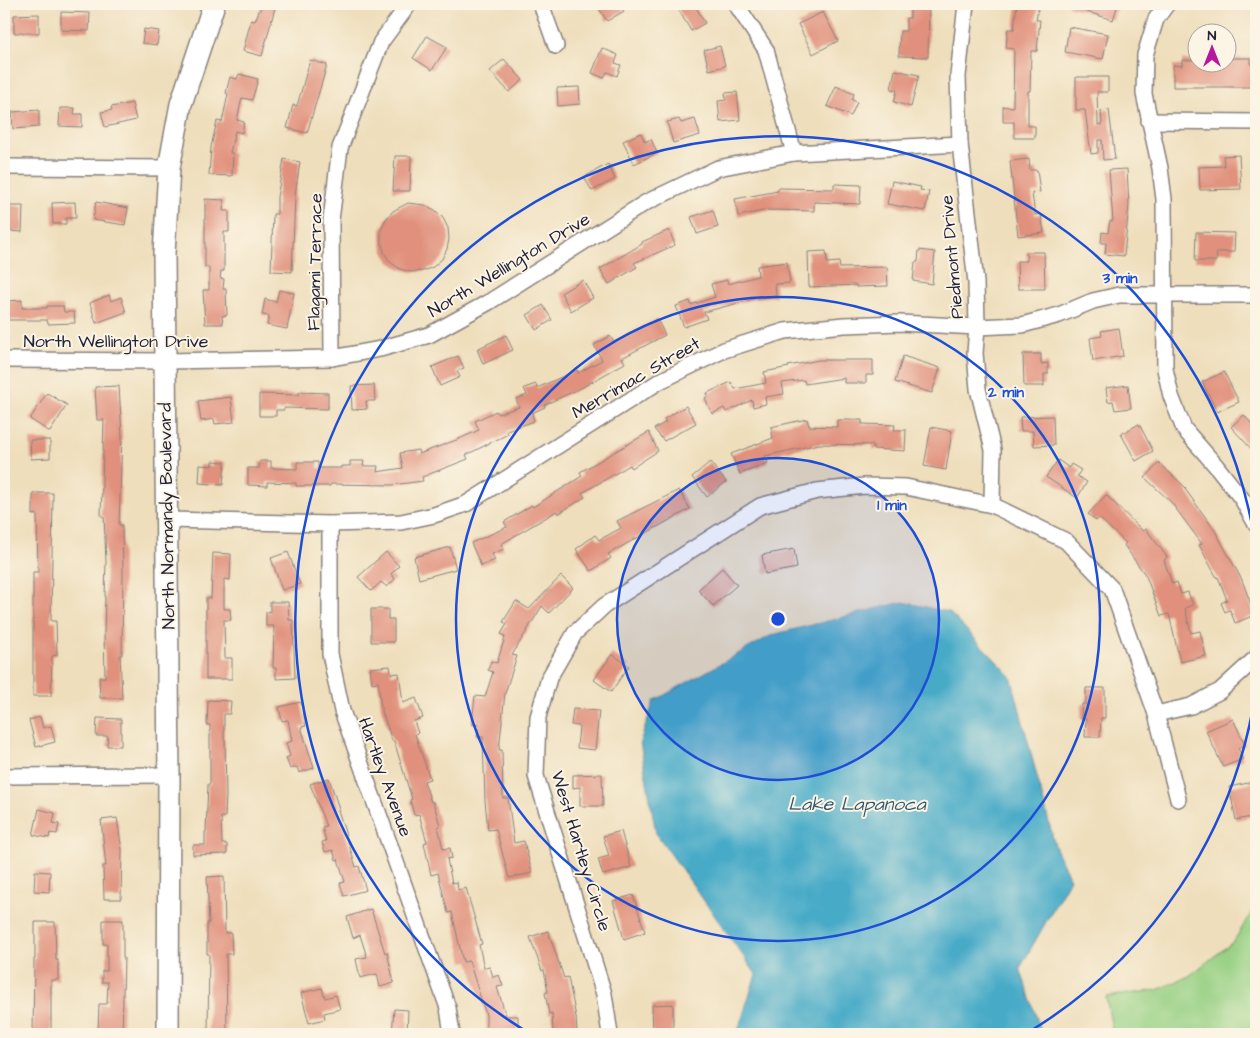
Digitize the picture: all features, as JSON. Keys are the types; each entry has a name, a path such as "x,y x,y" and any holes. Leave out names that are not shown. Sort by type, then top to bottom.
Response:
{"street":[{"name":"North Normandy Boulevard","path":"168,1034 168,520 164,361 164,254 169,168 181,104 213,4"},
{"name":"Flagami Terrace","path":"332,358 331,220 340,148 381,42 408,4"},
{"path":"541,4 556,46"},
{"path":"736,4 766,50 794,153"},
{"name":"Piedmont Drive","path":"966,4 958,76 960,144 975,272 977,327 975,353 978,389 993,450 992,505"},
{"path":"1166,4 1156,19 1145,55 1144,94 1160,168 1164,199 1165,369 1171,396 1184,429 1242,499 1256,524"},
{"path":"1149,121 1256,122"},
{"name":"North Wellington Drive","path":"4,360 164,361 332,358 380,349 429,334 488,302 645,203 718,168 794,153 960,144"},
{"path":"4,167 169,168"},
{"name":"Merrimac Street","path":"168,520 330,524 401,522 434,515 466,504 660,381 724,350 785,331 844,325 900,323 977,327 1022,325 1059,315 1093,301 1119,295 1256,295"},
{"name":"West Hartley Circle","path":"610,1034 604,994 536,776 538,717 549,678 575,633 604,606 760,506 817,491 865,486 906,487 992,505 1066,541 1112,589 1156,714 1178,799"},
{"name":"Hartley Avenue","path":"330,524 330,654 342,712 448,1008 452,1034"},
{"path":"1156,714 1191,706 1220,691 1256,658"},
{"path":"4,776 169,775"}],"green space":[{"path":"1256,905 1256,1034 1113,1034 1106,997 1157,990 1189,976 1234,941"}],"water":[{"name":"Lake Lapanoca","path":"903,602 949,612 1011,676 1055,846 1070,879 1020,968 1042,1034 737,1034 756,974 656,833 640,742 654,701 772,635"}],"building":[{"path":"262,4 276,4 262,56 243,51 251,20 255,21"},
{"path":"596,4 619,4 624,11 607,21"},
{"path":"687,4 694,4 705,23 691,31 678,9"},
{"path":"910,4 929,4 928,57 899,56 900,31 906,31 906,18 910,18"},
{"path":"1017,4 1039,4 1036,20 1040,20 1037,51 1031,51 1030,91 1028,91 1028,126 1035,126 1035,138 1014,138 1014,122 1003,122 1003,106 1013,107 1014,49 1006,48 1008,29 1014,29"},
{"path":"1068,4 1107,4 1117,7 1113,20 1068,6"},
{"path":"61,12 90,13 89,31 61,30"},
{"path":"823,12 838,41 813,54 798,24"},
{"path":"39,14 39,33 14,33 14,15"},
{"path":"1069,27 1108,34 1103,59 1065,52"},
{"path":"144,29 159,31 157,45 142,43"},
{"path":"427,36 447,47 432,70 413,58"},
{"path":"720,46 725,66 709,70 704,50"},
{"path":"602,48 618,55 615,63 621,65 617,76 607,72 604,78 592,73"},
{"path":"1238,58 1251,58 1251,65 1256,65 1256,87 1173,87 1173,65 1182,66 1182,60 1188,60 1188,72 1238,72"},
{"path":"504,59 523,80 509,92 490,71"},
{"path":"310,60 327,65 307,133 287,128 293,105 297,106"},
{"path":"895,70 919,75 911,107 894,102 897,90 891,89"},
{"path":"239,74 258,79 252,100 242,98 237,120 244,122 242,133 235,131 230,153 233,153 232,176 209,175 211,147 217,121 222,122 230,77 237,79"},
{"path":"1076,77 1108,77 1108,92 1097,92 1098,125 1102,124 1101,111 1109,110 1115,159 1103,160 1102,140 1098,140 1098,153 1091,154 1085,110 1076,110"},
{"path":"836,86 854,94 852,100 857,102 851,116 827,106"},
{"path":"579,87 580,104 558,106 557,88"},
{"path":"737,92 740,120 720,122 718,101 726,100 725,93"},
{"path":"132,103 136,120 105,127 101,112 112,110 111,107"},
{"path":"60,108 75,108 74,114 82,114 82,127 59,126"},
{"path":"39,110 39,127 13,129 12,112"},
{"path":"679,119 681,123 695,119 700,135 673,143 667,122"},
{"path":"641,133 645,142 651,139 657,153 634,164 623,141"},
{"path":"1239,155 1241,189 1200,190 1199,167 1224,166 1223,156"},
{"path":"395,156 411,156 410,191 393,191"},
{"path":"284,159 300,162 295,195 292,272 271,271 273,214 277,214 277,197"},
{"path":"1029,159 1030,170 1037,170 1040,192 1032,193 1035,215 1041,214 1044,233 1018,236 1010,161"},
{"path":"608,164 615,179 592,191 584,177"},
{"path":"1127,169 1129,205 1124,256 1105,254 1106,243 1101,243 1102,232 1108,233 1110,221 1113,221 1109,170"},
{"path":"892,181 921,187 920,190 929,191 925,211 887,204"},
{"path":"834,184 861,185 860,204 814,202 814,211 768,210 738,216 735,199 778,191 778,188 834,189"},
{"path":"205,199 224,200 223,211 229,211 229,232 224,232 224,271 221,271 220,278 224,279 223,289 226,289 227,315 222,316 223,324 205,324 203,290 209,290 209,267 205,267"},
{"path":"75,202 76,218 66,218 66,224 53,224 52,203"},
{"path":"96,202 128,208 125,225 93,220"},
{"path":"408,203 425,205 435,210 443,218 448,228 449,239 442,259 433,267 423,271 411,272 400,269 390,262 384,252 381,241 381,230 386,219 393,211"},
{"path":"4,206 23,206 22,232 8,231 8,224 4,224"},
{"path":"713,210 718,227 697,234 691,217"},
{"path":"669,230 675,245 634,263 637,267 609,284 600,269 642,244 642,242"},
{"path":"1196,232 1235,233 1234,252 1217,252 1216,261 1195,261"},
{"path":"919,250 935,252 932,284 913,281 915,262 918,262"},
{"path":"826,251 827,263 839,262 840,268 887,267 888,286 809,287 808,252"},
{"path":"1026,252 1044,252 1045,289 1018,289 1017,261 1027,261"},
{"path":"787,262 790,283 775,284 776,296 758,298 704,312 707,319 684,327 676,306 690,301 691,305 715,297 711,284 727,280 728,284 758,276 757,266"},
{"path":"583,280 593,298 571,311 561,293"},
{"path":"279,290 294,293 287,329 267,325 269,316 262,315 265,299 276,302"},
{"path":"109,295 111,301 121,297 126,312 96,323 90,303"},
{"path":"22,300 22,308 63,306 64,312 74,312 75,323 48,324 47,320 8,320 7,301"},
{"path":"543,305 552,320 536,330 527,315"},
{"path":"657,319 665,335 622,358 625,363 581,388 544,405 545,407 532,413 534,421 507,431 508,434 466,455 468,459 422,477 423,481 392,485 331,484 330,486 296,486 296,483 267,482 267,486 248,485 248,468 259,468 260,461 271,461 271,468 297,469 297,462 318,462 318,468 341,468 341,466 350,466 350,461 364,461 363,466 378,466 377,472 403,468 400,453 418,450 419,454 479,430 475,421 496,411 498,414 519,407 516,399 527,395 524,388 536,384 537,388 577,370 578,373 602,360 594,345 610,336 614,342"},
{"path":"1119,328 1123,356 1093,361 1090,338 1102,336 1101,331"},
{"path":"506,335 513,350 483,364 477,349"},
{"path":"1023,354 1041,354 1041,364 1048,363 1048,374 1044,374 1044,386 1024,386"},
{"path":"458,356 464,368 457,371 460,377 440,386 432,367"},
{"path":"903,356 940,368 932,393 895,382"},
{"path":"819,360 873,360 873,375 866,375 866,383 844,383 844,378 805,384 804,380 782,383 784,394 765,397 766,404 753,407 752,400 726,412 724,408 712,414 705,398 708,396 707,393 731,382 735,389 766,383 764,372"},
{"path":"1224,372 1239,402 1217,412 1202,382"},
{"path":"374,385 375,401 366,401 367,409 352,410 351,386"},
{"path":"1128,385 1131,408 1115,410 1113,401 1108,402 1106,388"},
{"path":"119,386 122,436 119,525 122,525 123,571 122,655 120,655 122,698 100,698 99,677 105,677 106,561 104,516 101,516 104,420 97,420 95,387"},
{"path":"299,392 328,393 328,409 284,408 284,410 276,410 276,416 259,416 259,394 299,395"},
{"path":"47,393 67,405 50,432 30,419"},
{"path":"231,397 234,422 215,424 214,419 201,421 198,401"},
{"path":"686,406 696,423 664,441 654,429 666,422 664,419"},
{"path":"1244,415 1251,423 1256,418 1256,454 1231,427"},
{"path":"1053,416 1054,445 1034,446 1033,431 1021,431 1020,417"},
{"path":"807,419 809,426 837,427 837,420 862,420 862,424 895,425 894,430 906,430 905,451 873,449 873,445 819,444 765,456 768,463 740,474 731,454 773,438 771,427"},
{"path":"1139,424 1153,451 1136,461 1121,434"},
{"path":"931,427 952,431 946,470 924,466"},
{"path":"649,432 658,451 632,468 630,465 582,493 585,497 558,514 557,511 501,544 504,549 492,554 495,560 481,566 471,543 507,527 504,522 532,505 533,507 582,476 580,472"},
{"path":"30,440 50,440 50,458 31,459"},
{"path":"1058,460 1069,468 1071,464 1081,470 1077,476 1087,482 1077,498 1046,477"},
{"path":"212,461 225,462 223,485 199,483 200,465 212,466"},
{"path":"710,462 726,482 707,497 692,477"},
{"path":"1159,463 1186,488 1214,529 1242,580 1255,615 1235,623 1230,610 1225,612 1221,603 1227,600 1218,577 1199,545 1202,544 1171,502 1145,478"},
{"path":"679,490 690,509 608,554 611,558 591,571 576,549 595,535 599,540 621,528 617,521"},
{"path":"33,493 53,493 51,621 56,621 57,655 52,656 51,696 33,696 33,572 38,572 37,514 33,515"},
{"path":"1106,495 1143,531 1146,529 1167,557 1164,560 1172,584 1177,582 1181,594 1188,592 1193,605 1185,608 1191,633 1200,631 1206,656 1180,662 1169,614 1161,616 1146,576 1124,545 1126,543 1099,518 1096,521 1088,514"},
{"path":"450,547 456,569 419,579 414,557"},
{"path":"794,549 797,568 765,574 762,555"},
{"path":"288,552 300,584 282,590 271,558"},
{"path":"386,552 399,566 391,574 395,579 387,587 381,582 371,591 358,577"},
{"path":"213,553 231,554 230,580 224,579 224,609 230,609 231,620 224,620 225,658 232,658 232,679 206,679 206,598 211,598"},
{"path":"722,568 737,585 713,606 698,590"},
{"path":"561,576 573,588 549,613 542,606 512,655 517,656 505,693 499,750 502,750 503,798 508,798 514,843 524,841 532,873 509,878 496,829 488,830 483,737 477,737 479,725 472,724 475,696 485,697 493,672 488,670 491,661 497,663 505,637 501,634 507,624 503,622 516,601 529,609"},
{"path":"270,602 288,602 289,620 293,620 295,678 276,679 276,668 273,668 274,626 266,626 266,612 270,612"},
{"path":"371,609 388,609 388,619 394,619 394,642 371,642"},
{"path":"612,654 629,666 611,692 594,680"},
{"path":"390,666 391,674 399,673 403,703 416,698 423,718 414,721 418,733 415,734 430,779 424,781 440,825 438,826 443,849 450,848 452,858 447,859 452,883 457,882 458,890 466,888 482,944 479,945 484,968 490,967 493,977 499,975 503,986 497,987 506,1016 518,1016 518,1034 486,1034 486,1015 469,961 463,962 452,912 448,913 438,873 431,875 424,843 427,842 419,814 414,815 410,800 412,799 394,741 392,741 381,708 378,682 372,683 370,668"},
{"path":"1086,688 1105,688 1105,718 1101,718 1100,737 1085,737 1086,719 1081,719 1082,704 1086,704"},
{"path":"208,700 231,701 230,714 224,714 226,796 225,817 221,817 222,844 227,844 227,854 193,855 193,845 205,845 208,784 210,784 210,725 207,725"},
{"path":"301,702 306,726 301,727 314,768 299,773 297,767 290,769 286,758 290,756 286,743 292,741 288,720 282,721 279,707"},
{"path":"573,709 599,711 595,750 577,748 579,726 571,725"},
{"path":"40,717 43,728 51,726 55,742 36,747 29,720"},
{"path":"97,718 121,719 121,746 107,746 108,736 96,736"},
{"path":"1233,719 1245,745 1238,748 1243,759 1223,767 1206,731"},
{"path":"602,774 603,806 580,806 580,787 573,788 573,775"},
{"path":"329,778 356,867 359,866 366,890 344,896 340,883 345,882 338,859 336,860 333,850 325,852 322,842 326,841 322,827 326,826 310,784"},
{"path":"1253,782 1256,797 1256,816 1236,820 1229,787"},
{"path":"39,809 55,813 53,823 59,824 57,834 50,833 49,838 33,835"},
{"path":"117,818 122,850 121,899 104,899 103,866 106,866 101,820"},
{"path":"621,831 631,867 603,875 598,859 609,856 603,836"},
{"path":"35,871 50,872 49,892 34,891"},
{"path":"224,876 225,933 231,933 232,954 226,954 227,1034 208,1034 209,954 207,954 207,923 209,923 207,877"},
{"path":"633,895 645,932 624,939 613,901"},
{"path":"371,909 385,953 387,952 394,983 380,987 377,974 360,978 356,959 367,957 360,935 353,938 347,917"},
{"path":"103,920 123,920 122,1034 98,1034 99,1004 107,1004 108,982 102,982 102,971 107,971 107,944 103,944"},
{"path":"35,922 55,922 58,980 51,980 51,1034 33,1034"},
{"path":"548,931 564,978 568,977 576,1017 577,1034 553,1034 552,1013 549,1014 545,993 548,992 544,970 542,971 530,937"},
{"path":"322,988 325,998 336,995 340,1009 324,1013 325,1019 309,1023 301,993"},
{"path":"673,1004 673,1034 653,1034 652,1005"},
{"path":"394,1009 408,1010 407,1034 392,1034"}]}
